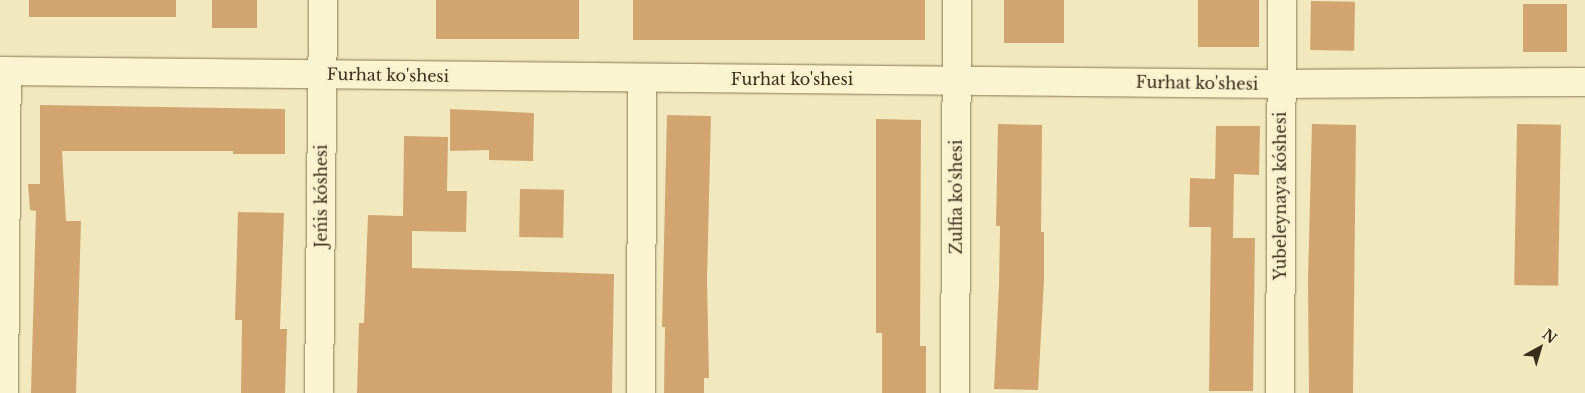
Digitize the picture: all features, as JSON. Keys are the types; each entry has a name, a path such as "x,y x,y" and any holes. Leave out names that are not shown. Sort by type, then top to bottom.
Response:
{"street":[{"name":"Jeńis kóshesi","path":"320,393 323,0"},
{"name":"Zulfia ko'shesi","path":"954,393 957,0"},
{"name":"Yubeleynaya kóshesi","path":"1280,393 1282,0"},
{"name":"Furhat ko'shesi","path":"3,71 1281,84 1585,82"},
{"path":"3,71 4,393"},
{"path":"641,393 642,78"}],"building":[{"path":"29,0 176,0 176,17 29,17"},
{"path":"212,0 257,0 257,28 212,28"},
{"path":"436,0 579,0 579,39 436,39"},
{"path":"633,0 925,0 925,40 633,40"},
{"path":"1004,0 1064,0 1064,43 1004,43"},
{"path":"1198,0 1259,0 1259,47 1198,47"},
{"path":"1311,1 1355,2 1354,51 1310,50"},
{"path":"1523,4 1567,4 1567,52 1523,52"},
{"path":"40,105 285,109 285,154 233,154 233,151 62,151 66,221 81,221 76,393 31,393 36,211 30,210 28,184 40,184"},
{"path":"450,109 534,113 533,161 489,160 489,150 450,151"},
{"path":"667,115 711,116 707,280 709,378 704,378 704,393 664,393 665,327 662,327"},
{"path":"876,119 921,120 920,346 926,346 926,393 882,393 882,333 876,333"},
{"path":"998,124 1042,125 1041,232 1044,232 1044,280 1038,390 994,389 1000,226 996,226"},
{"path":"1312,124 1356,125 1353,393 1309,393 1308,280"},
{"path":"1517,124 1561,125 1558,286 1514,285"},
{"path":"1216,126 1260,126 1259,175 1234,174 1233,238 1255,238 1253,391 1209,391 1211,227 1189,227 1190,178 1215,179"},
{"path":"404,136 448,137 447,191 467,191 466,232 412,231 412,268 614,274 612,393 357,393 359,323 364,323 368,215 403,216"},
{"path":"520,189 564,190 563,238 519,237"},
{"path":"238,212 284,213 280,329 287,329 285,393 241,393 242,320 235,320"}]}
